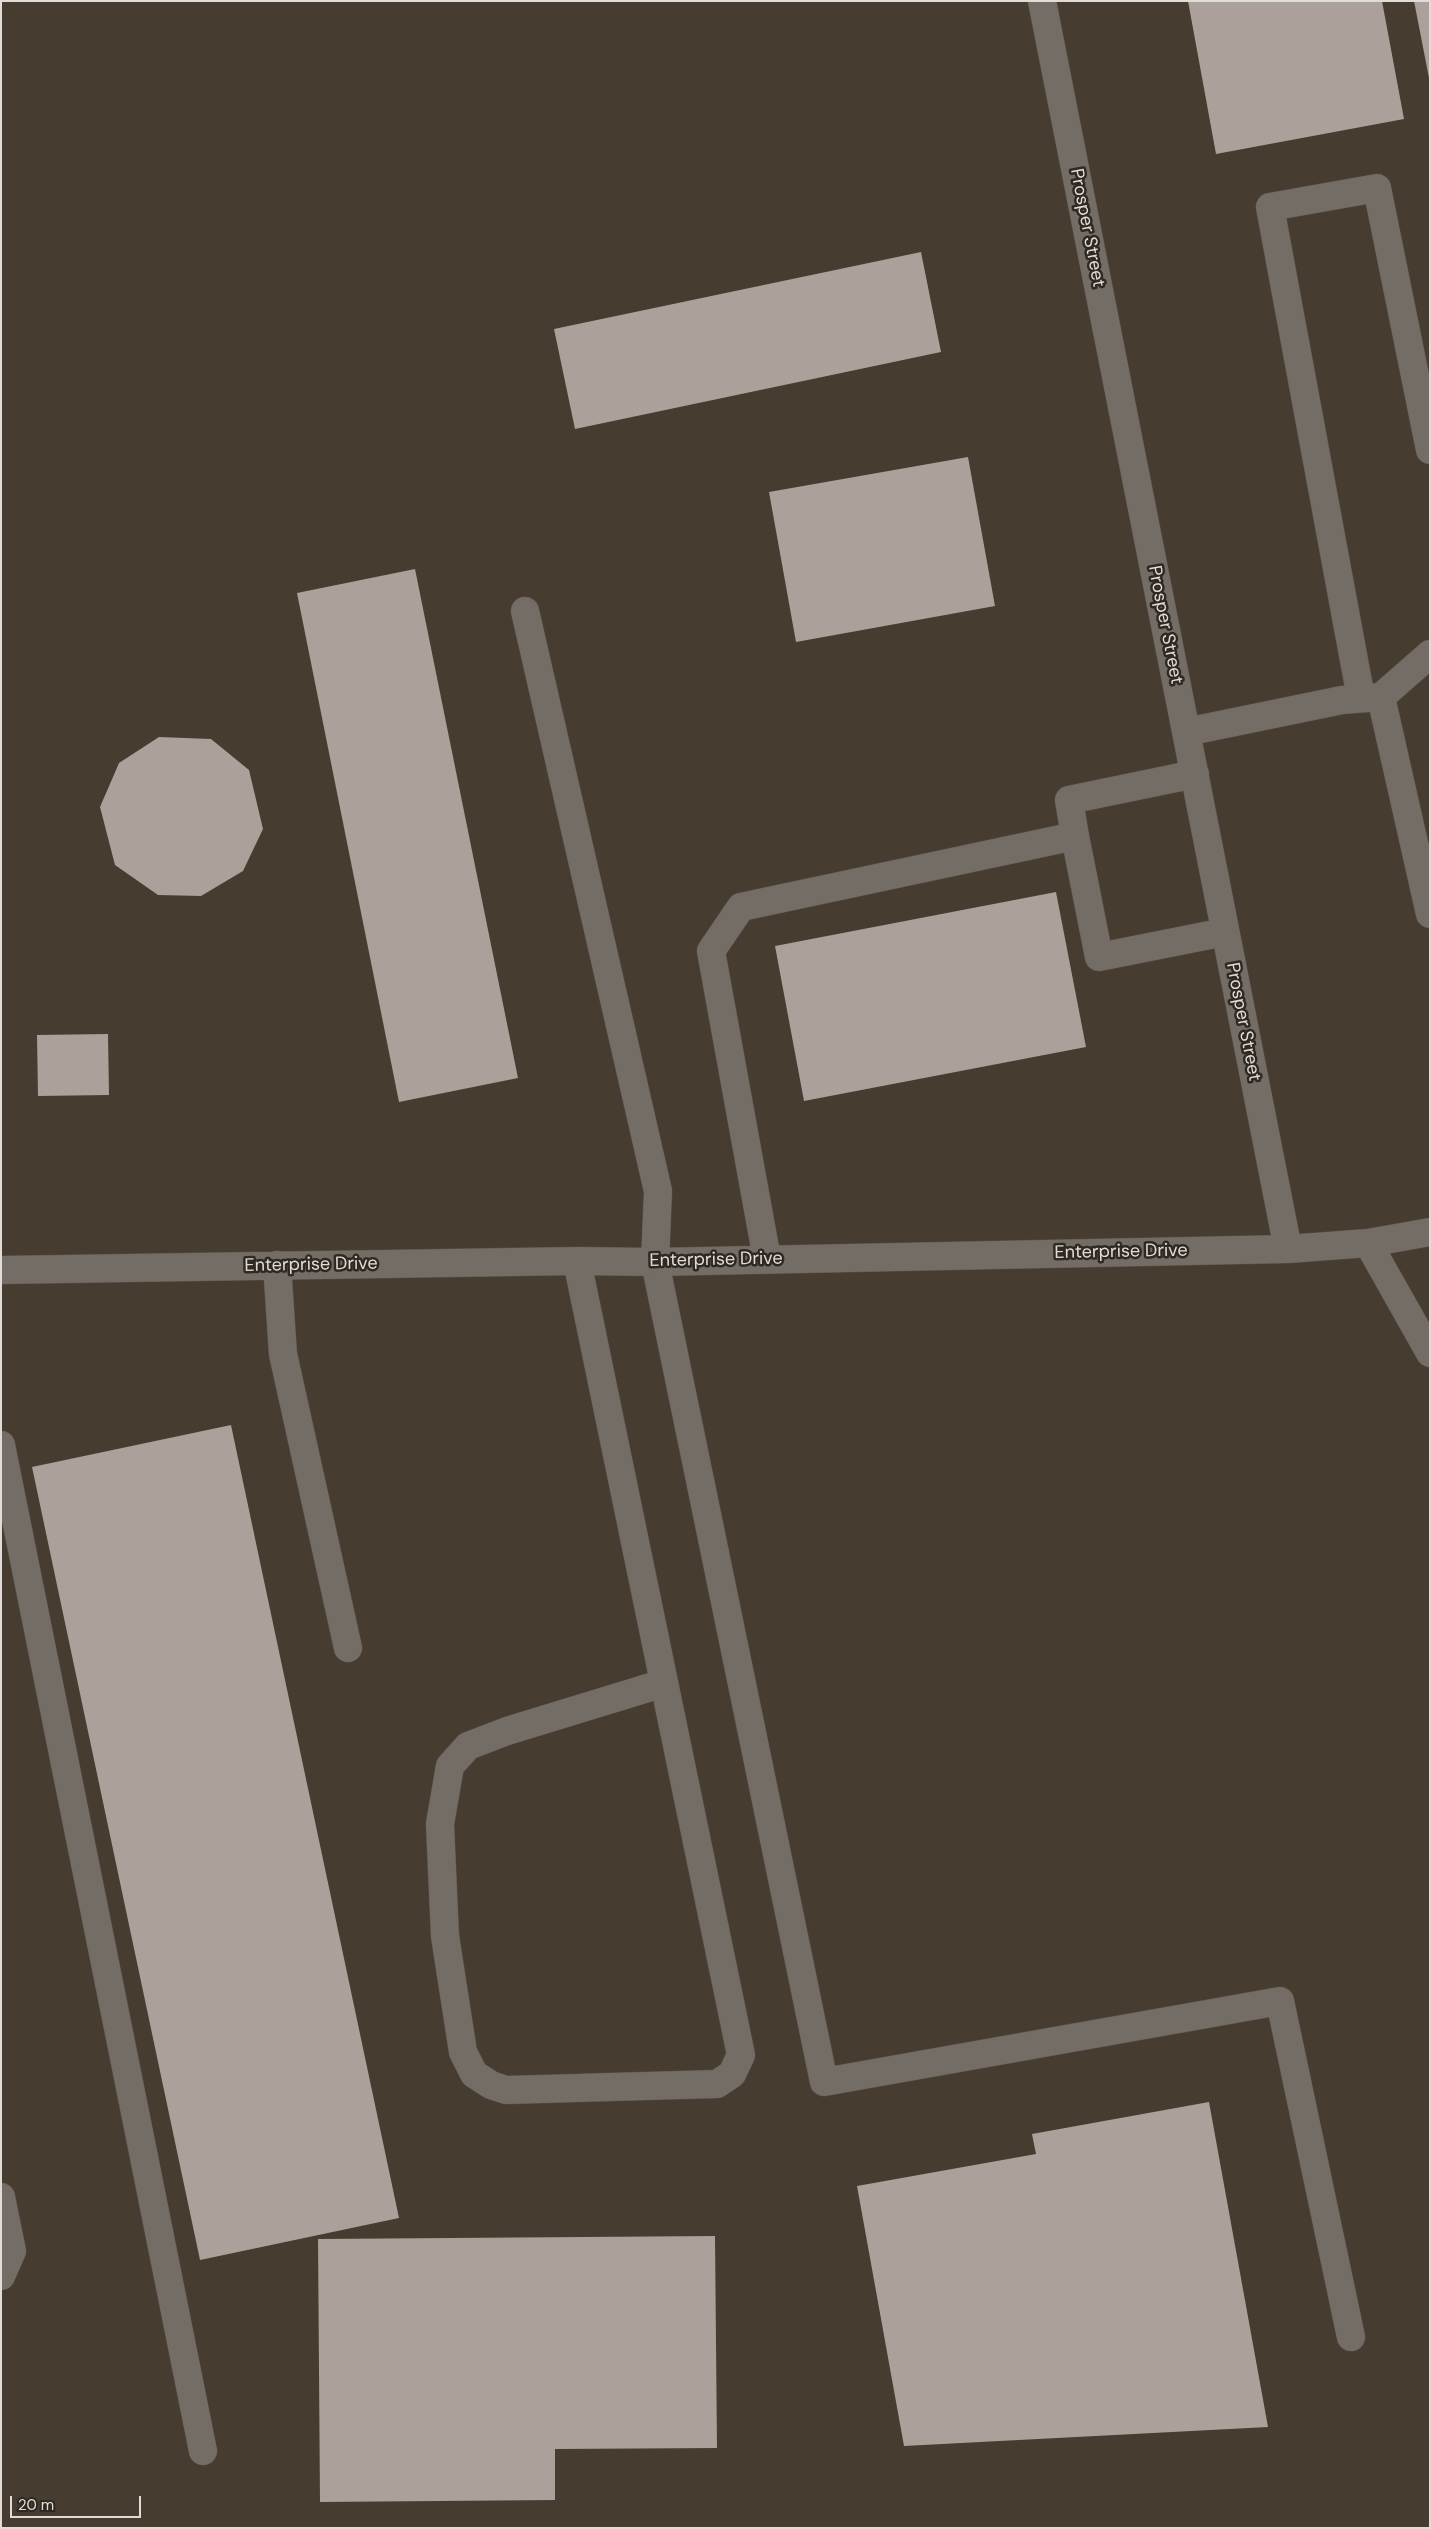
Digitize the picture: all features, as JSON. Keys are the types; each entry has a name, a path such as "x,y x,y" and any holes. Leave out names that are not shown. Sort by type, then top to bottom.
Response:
{"street":[{"name":"Prosper Street","path":"1042,1 1288,1248"},
{"path":"1430,450 1377,188 1270,206 1371,698 1418,805 1430,914"},
{"path":"525,611 658,1191 655,1262 824,2082 1280,2001 1352,2337"},
{"path":"1186,732 1342,700 1371,698 1430,654"},
{"path":"1195,774 1069,800 1075,836 1099,957 1225,932"},
{"path":"767,1259 711,951 741,907 1075,836"},
{"name":"Enterprise Drive","path":"1,1270 577,1260 655,1262 1288,1248 1368,1243 1430,1232"},
{"path":"1368,1243 1430,1353"},
{"path":"577,1260 741,2054 732,2074 717,2084 506,2090 492,2085 474,2074 463,2052 445,1936 440,1824 450,1766 468,1746 499,1734 664,1683"},
{"path":"277,1265 283,1354 348,1648"},
{"path":"1,1445 203,2451"},
{"path":"1,2197 12,2251 1,2276"}],"shaded area":[{"path":"1,1 1430,1 1430,2528 1,2528"}],"building":[{"path":"1188,1 1382,1 1404,119 1216,154"},
{"path":"1414,1 1430,1 1430,78 1429,78"},
{"path":"921,252 941,352 575,429 554,329"},
{"path":"968,457 995,606 796,642 769,492"},
{"path":"415,569 518,1078 399,1102 297,593"},
{"path":"159,737 211,739 249,770 263,829 243,871 201,896 158,895 115,865 100,807 119,763"},
{"path":"1056,892 1086,1047 804,1101 775,946"},
{"path":"108,1034 109,1095 38,1096 37,1035"},
{"path":"231,1425 399,2218 200,2260 32,1467"},
{"path":"1209,2102 1268,2427 904,2446 857,2186 1036,2154 1032,2134"},
{"path":"715,2236 717,2448 555,2449 555,2500 320,2502 318,2239"}]}
